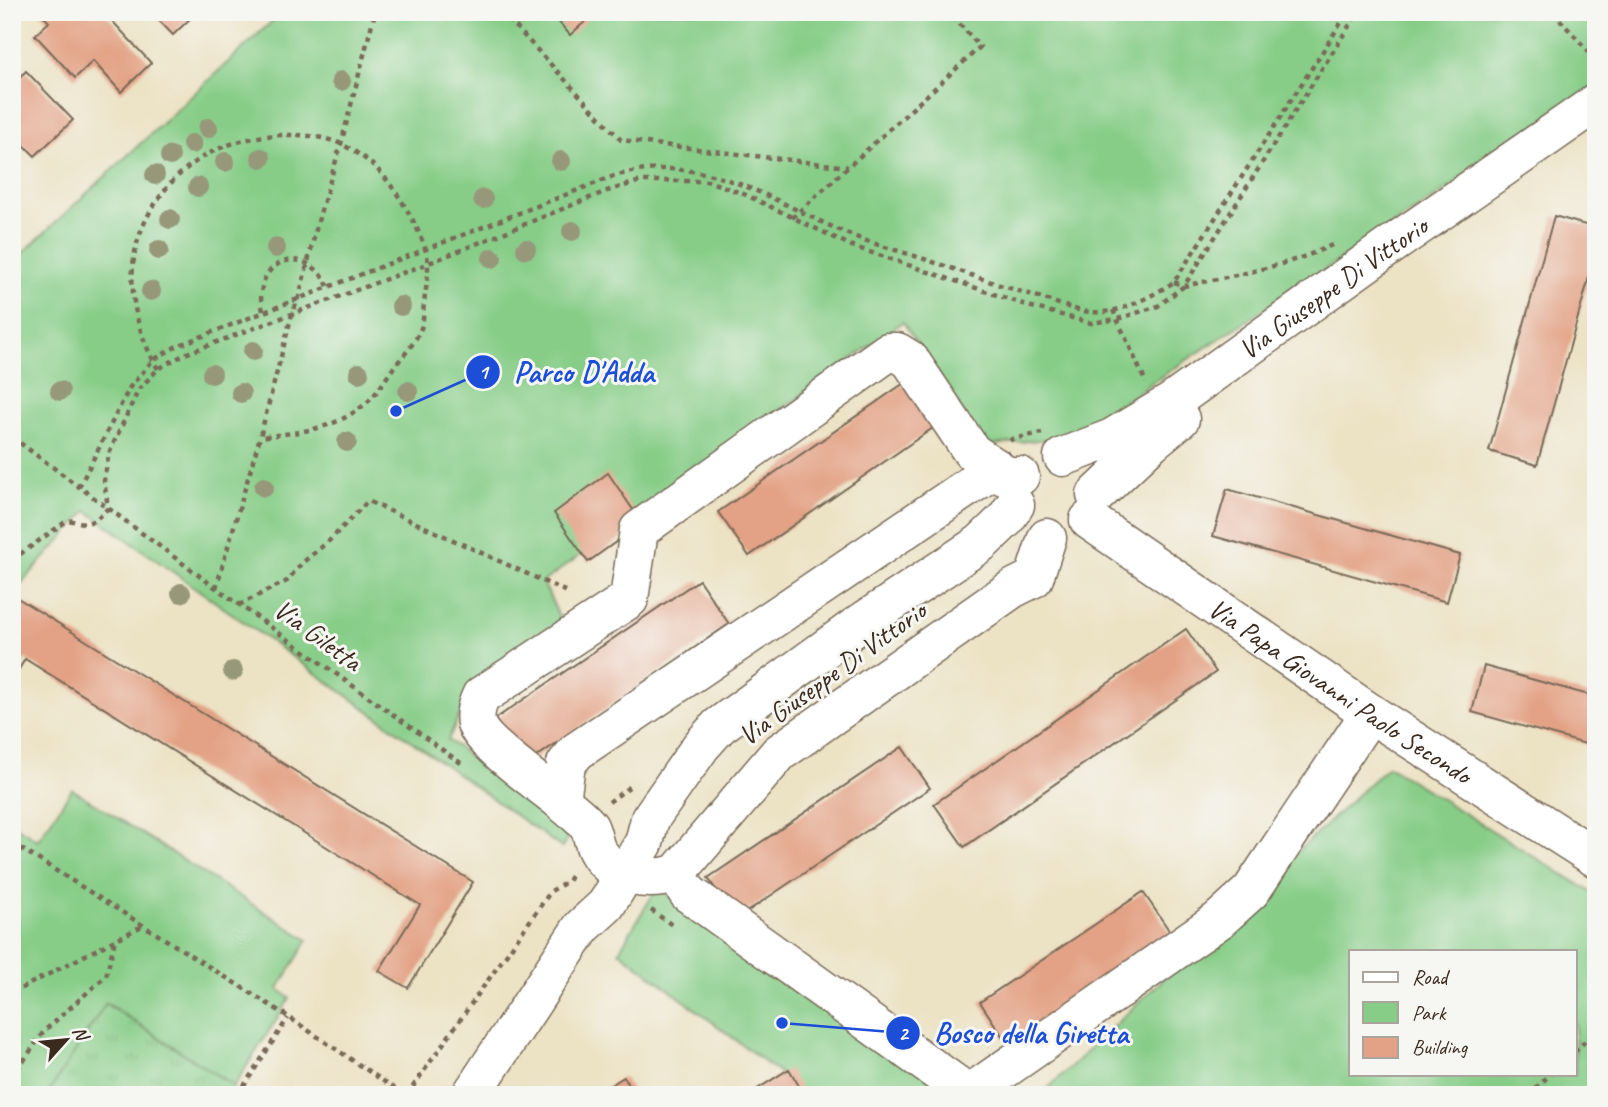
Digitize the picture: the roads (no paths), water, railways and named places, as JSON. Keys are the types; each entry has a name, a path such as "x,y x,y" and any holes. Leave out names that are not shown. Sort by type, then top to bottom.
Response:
{"street":[{"name":"Via Giuseppe Di Vittorio","path":"1063,457 1112,438 1172,402 1596,103"},
{"name":"Via Giuseppe Di Vittorio","path":"1092,507 1152,442 1182,417 1596,130"},
{"path":"561,801 566,764 577,751 1010,483 1031,464 1050,457 1063,457 1077,463 1089,475 1092,507 1080,530 1070,536 1047,538 1028,528 1022,522 1010,483 971,452 910,360 897,352 888,352 639,530 629,599 481,696 475,710 476,724 488,741 590,828 628,834 637,878 648,879 676,874 779,752 1012,589 1034,578 1047,538"},
{"name":"Via Giuseppe Di Vittorio","path":"471,1095 582,927 606,905 634,858 650,819 701,746 719,726 855,627 981,543 1005,520 1010,483"},
{"name":"Via Papa Giovanni Paolo Secondo","path":"1092,507 1370,713 1596,858"},
{"name":"Via Giuseppe Di Vittorio","path":"634,858 665,829 727,750 745,733 992,559 1013,548 1047,538"},
{"path":"676,874 688,893 969,1094 1219,920 1251,891 1370,713"},
{"name":"Via Giuseppe Di Vittorio","path":"495,1095 598,938 606,905"}],"place":[{"name":"Parco D'Adda","path":"396,411"},
{"name":"Bosco della Giretta","path":"782,1023"}]}
